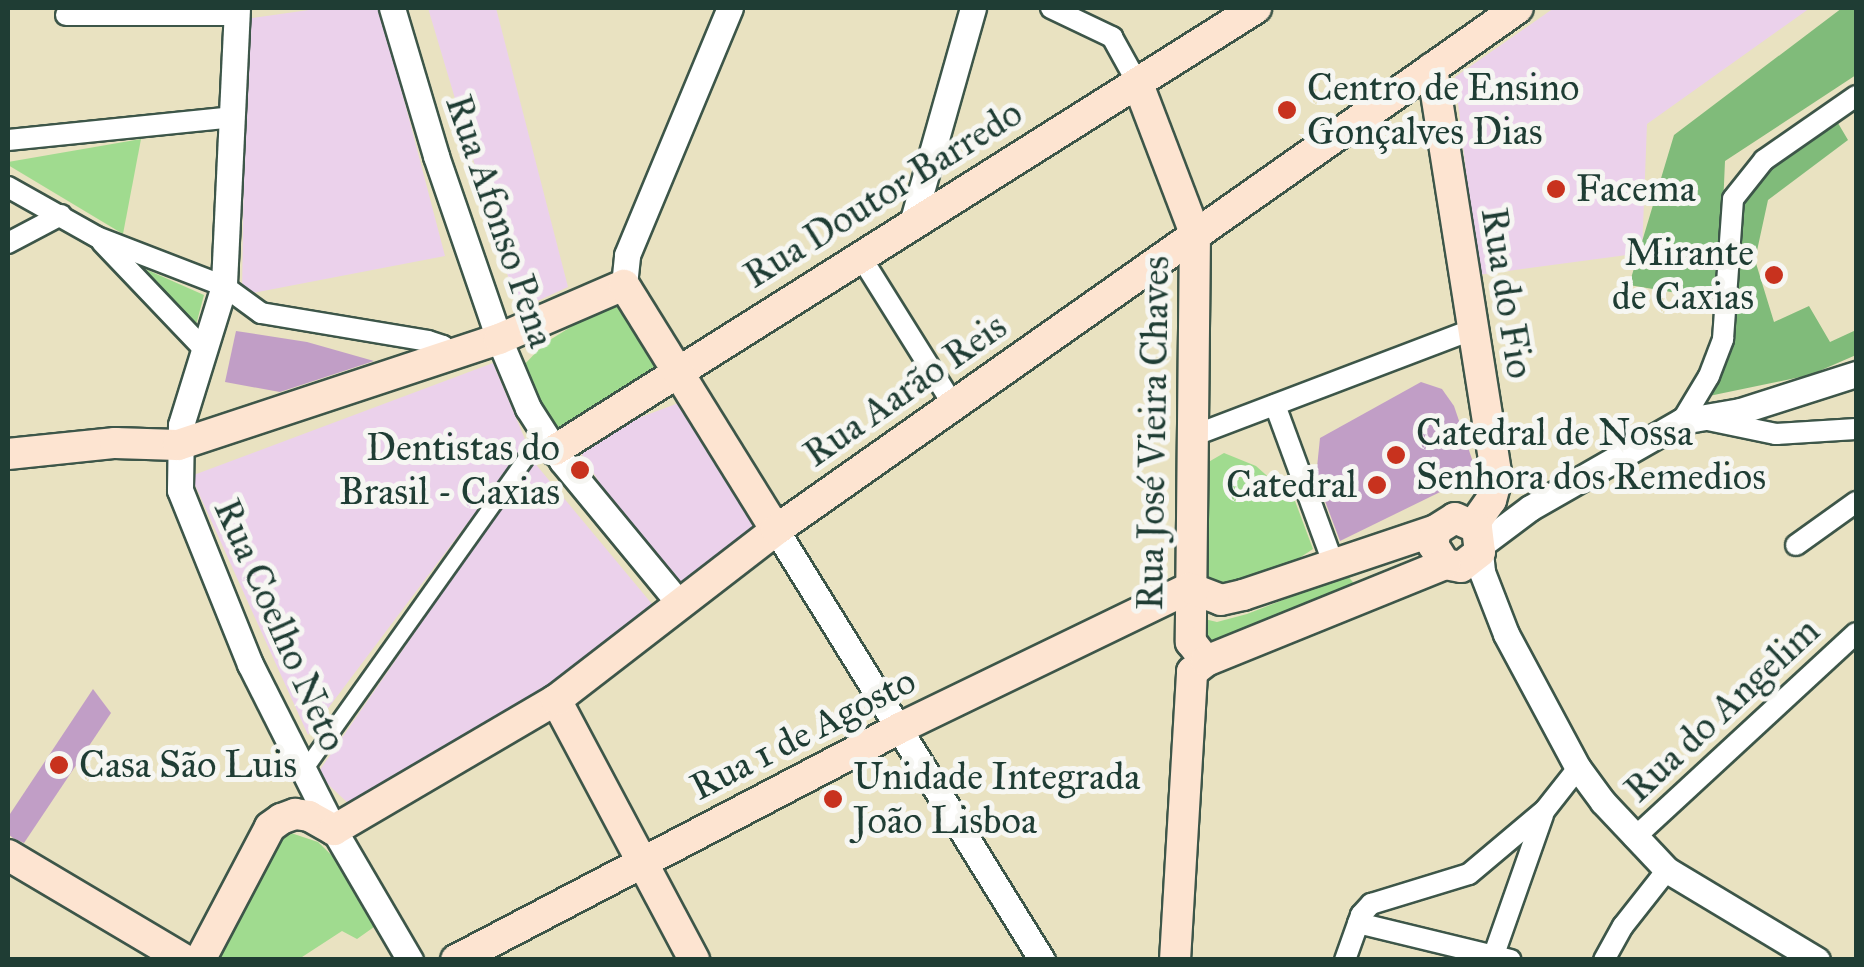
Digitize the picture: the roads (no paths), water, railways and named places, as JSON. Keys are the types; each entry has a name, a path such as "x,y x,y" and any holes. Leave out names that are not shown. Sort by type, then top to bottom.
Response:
{"main road":[{"name":"Rua Doutor Barredo","path":"548,442 679,368 1256,8"},
{"name":"Rua Aarão Reis","path":"334,830 556,700 776,530 1518,8"},
{"name":"Rua do Fio","path":"1432,68 1497,478 1478,537"},
{"name":"Rua José Vieira Chaves","path":"1138,84 1195,233 1190,642 1206,661"},
{"path":"8,438 115,443 180,435 450,356 499,339 624,284 776,530"},
{"path":"8,454 47,440"},
{"path":"1175,960 1188,678 1206,661 1448,566 1469,564 1478,537 1455,518 1436,530 1221,600 1190,588"},
{"path":"1436,530 1433,546 1448,566"},
{"name":"Rua 1 de Agosto","path":"456,960 900,728 1190,588"},
{"path":"556,700 694,960"},
{"path":"200,960 270,828 295,814 334,830"},
{"path":"8,855 185,960"}],"street":[{"name":"Rua Afonso Pena","path":"392,8 421,110 499,339 548,442 680,604"},
{"path":"624,284 627,255 730,8"},
{"path":"913,220 973,8"},
{"path":"1051,8 1112,36 1138,84"},
{"path":"66,15 237,11 224,286 180,435"},
{"path":"1689,419 1724,339 1733,200 1764,160 1856,96"},
{"path":"8,140 234,117"},
{"path":"8,187 97,237 224,286 261,314 428,341 443,346 450,356"},
{"path":"8,243 61,215"},
{"path":"97,237 206,350"},
{"path":"859,254 954,406"},
{"path":"1195,435 1471,330"},
{"path":"1817,960 1668,870 1634,838 1578,768 1506,634 1482,572 1478,537 1689,419 1740,411 1856,374"},
{"path":"1275,406 1334,564"},
{"path":"1689,419 1776,434 1856,429"},
{"name":"Rua Coelho Neto","path":"180,435 180,490 250,664 334,830 410,960"},
{"path":"303,771 548,442"},
{"path":"1796,545 1856,502"},
{"path":"776,530 1042,960"},
{"path":"1448,566 1506,634"},
{"name":"Rua do Angelim","path":"1634,838 1856,633"},
{"path":"1345,960 1358,923 1370,904 1384,896 1469,874 1545,810 1578,768"},
{"path":"1358,923 1499,958 1545,810"},
{"path":"1604,960 1623,926 1668,870"}],"place":[{"name":"Centro de Ensino Gonçalves Dias","path":"1287,110"},
{"name":"Facema","path":"1556,189"},
{"name":"Mirante de Caxias","path":"1774,275"},
{"name":"Catedral de Nossa Senhora dos Remedios","path":"1396,455"},
{"name":"Dentistas do Brasil - Caxias","path":"580,470"},
{"name":"Catedral","path":"1377,485"},
{"name":"Casa São Luis","path":"59,765"},
{"name":"Unidade Integrada João Lisboa","path":"833,799"}]}
